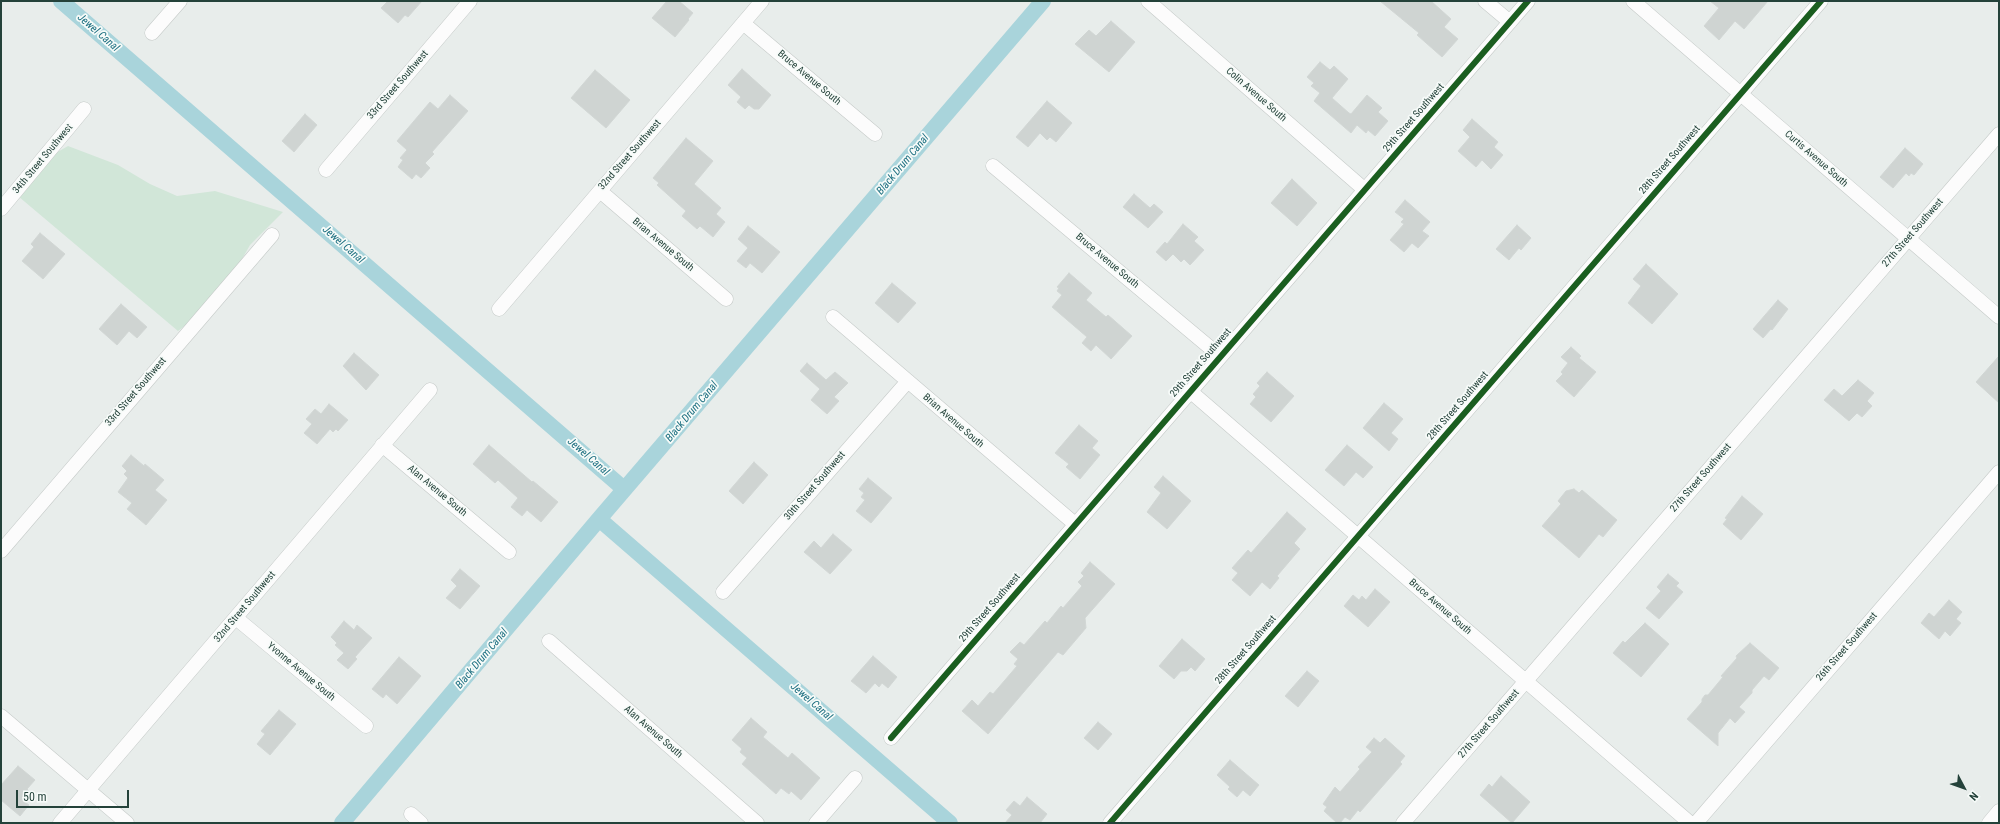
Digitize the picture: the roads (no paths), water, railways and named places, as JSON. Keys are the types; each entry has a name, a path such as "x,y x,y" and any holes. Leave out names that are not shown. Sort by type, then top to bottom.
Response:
{"street":[{"path":"152,33 180,1"},
{"name":"33rd Street Southwest","path":"326,170 470,1"},
{"name":"32nd Street Southwest","path":"499,309 762,1"},
{"name":"Colin Avenue South","path":"1148,1 1365,190"},
{"path":"1485,1 1510,22"},
{"name":"29th Street Southwest","path":"891,738 1528,1"},
{"name":"Curtis Avenue South","path":"1633,1 1999,317"},
{"name":"28th Street Southwest","path":"1110,823 1821,1"},
{"name":"Bruce Avenue South","path":"743,23 875,134"},
{"name":"34th Street Southwest","path":"1,209 84,109"},
{"name":"27th Street Southwest","path":"1403,823 1999,134"},
{"name":"Bruce Avenue South","path":"993,166 1220,356"},
{"name":"Brian Avenue South","path":"600,191 726,299"},
{"name":"33rd Street Southwest","path":"1,551 272,235"},
{"name":"Brian Avenue South","path":"833,317 1075,524"},
{"name":"30th Street Southwest","path":"723,592 908,381"},
{"name":"32nd Street Southwest","path":"60,823 430,390"},
{"name":"Bruce Avenue South","path":"1190,391 1690,823"},
{"name":"Alan Avenue South","path":"382,445 509,552"},
{"name":"26th Street Southwest","path":"1696,823 1999,472"},
{"name":"Yvonne Avenue South","path":"236,618 366,726"},
{"name":"Alan Avenue South","path":"549,641 757,823"},
{"path":"1,716 127,823"},
{"path":"816,823 855,778"},
{"path":"1989,823 1999,811"}],"waterway":[{"name":"Jewel Canal","path":"61,1 624,489"},
{"name":"Black Drum Canal","path":"342,823 599,519 1043,1"},
{"name":"Jewel Canal","path":"599,519 950,823"}]}
